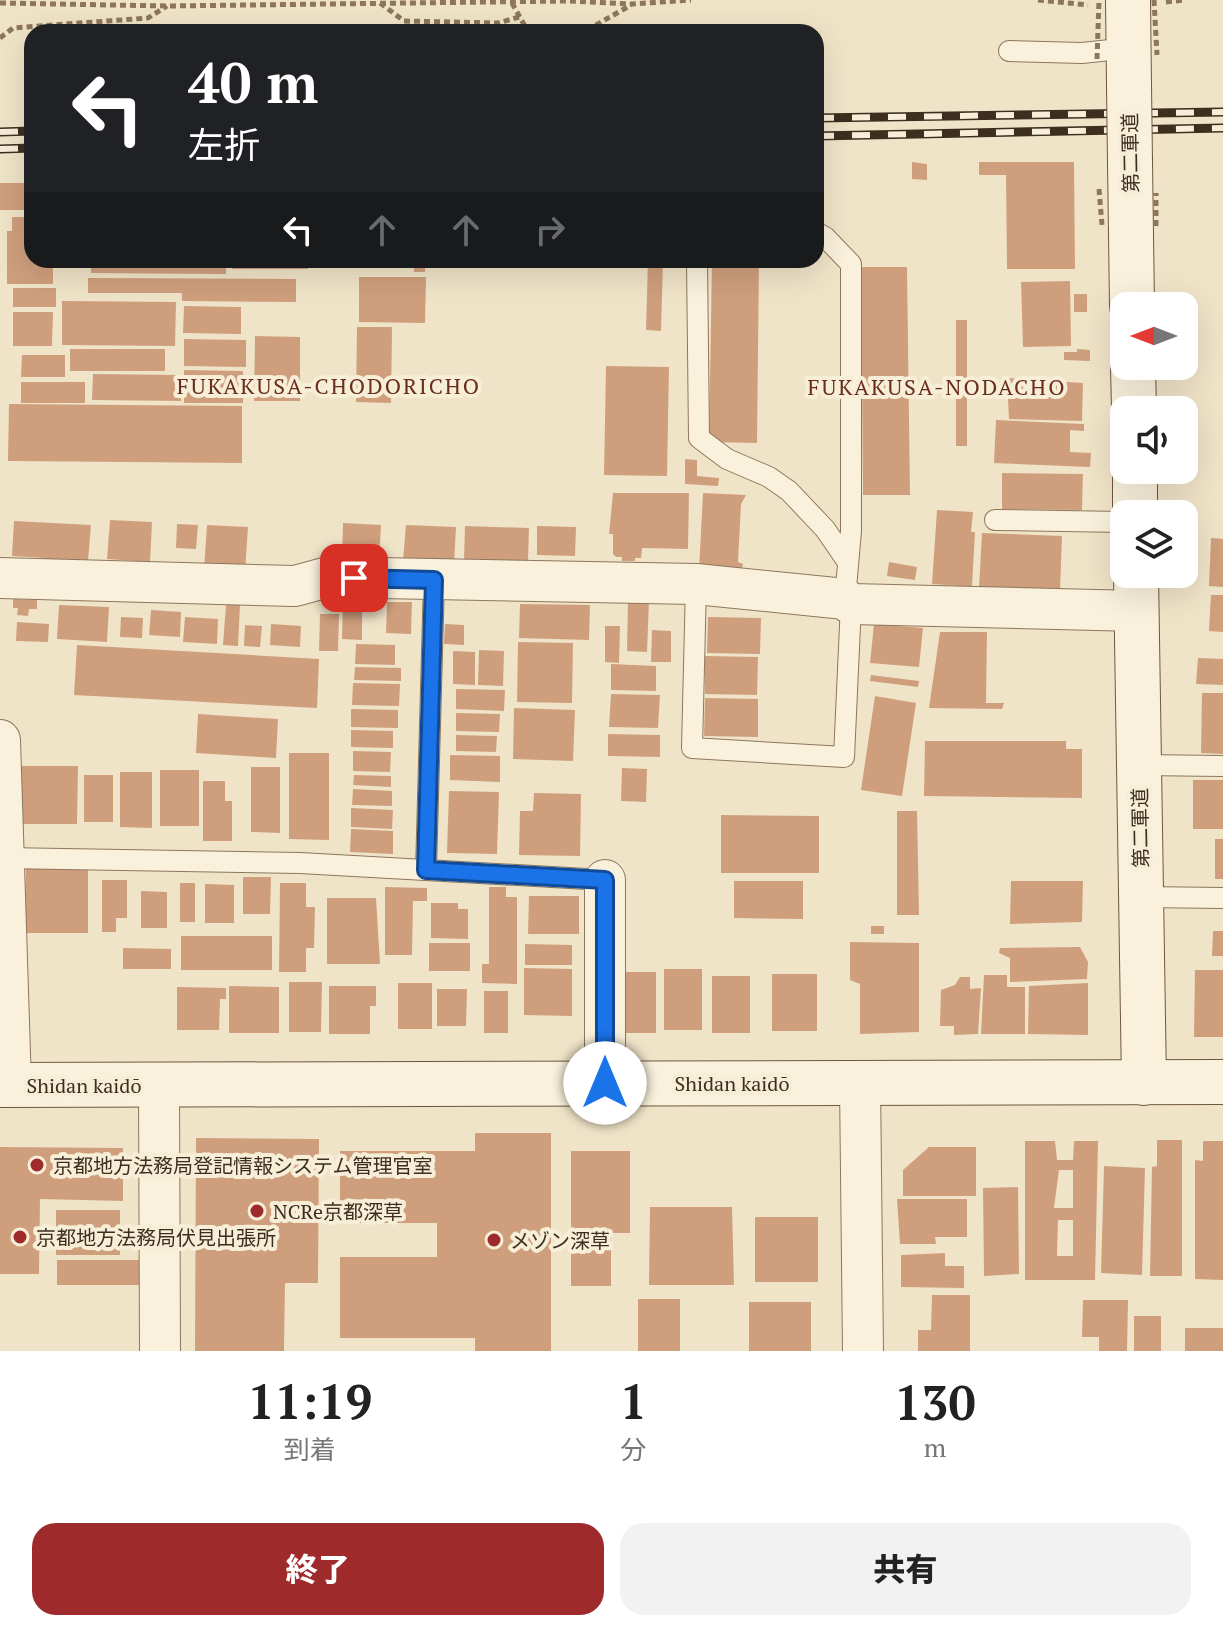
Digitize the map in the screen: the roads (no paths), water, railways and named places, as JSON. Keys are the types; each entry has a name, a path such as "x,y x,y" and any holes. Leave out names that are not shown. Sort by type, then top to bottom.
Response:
{"street":[{"name":"第二軍道","path":"1114,3 1129,67 1132,292"},
{"path":"0,578 295,586 328,577 1136,593"},
{"name":"第二軍道","path":"1136,593 1144,1083"},
{"path":"0,740 6,1085"},
{"path":"605,880 605,1083"},
{"name":"Shidan kaidō","path":"6,1085 1223,1082"},
{"path":"860,1083 863,1351"},
{"path":"159,1085 160,1351"}],"lane":[{"path":"1009,51 1082,53 1129,67"},
{"path":"696,584 692,748 844,757 851,531 851,264 824,236"},
{"path":"697,268 699,438 727,459 769,477 789,491 825,529 848,588"},
{"path":"995,520 1110,522"},
{"path":"426,870 434,580"},
{"path":"1139,765 1223,766"},
{"path":"4,858 300,863 605,880"},
{"path":"1141,897 1223,898"}],"railway":[{"path":"824,118 1223,112"},
{"path":"824,136 1223,128"},
{"path":"0,132 24,131"},
{"path":"0,149 24,148"}],"place":[{"name":"京都地方法務局登記情報システム管理官室","path":"37,1165"},
{"name":"NCRe京都深草","path":"257,1211"},
{"name":"京都地方法務局伏見出張所","path":"20,1237"},
{"name":"メゾン深草","path":"494,1240"}],"district":[{"name":"FUKAKUSA-CHODORICHO","path":"329,385"},
{"name":"FUKAKUSA-NODACHO","path":"937,386"}]}
